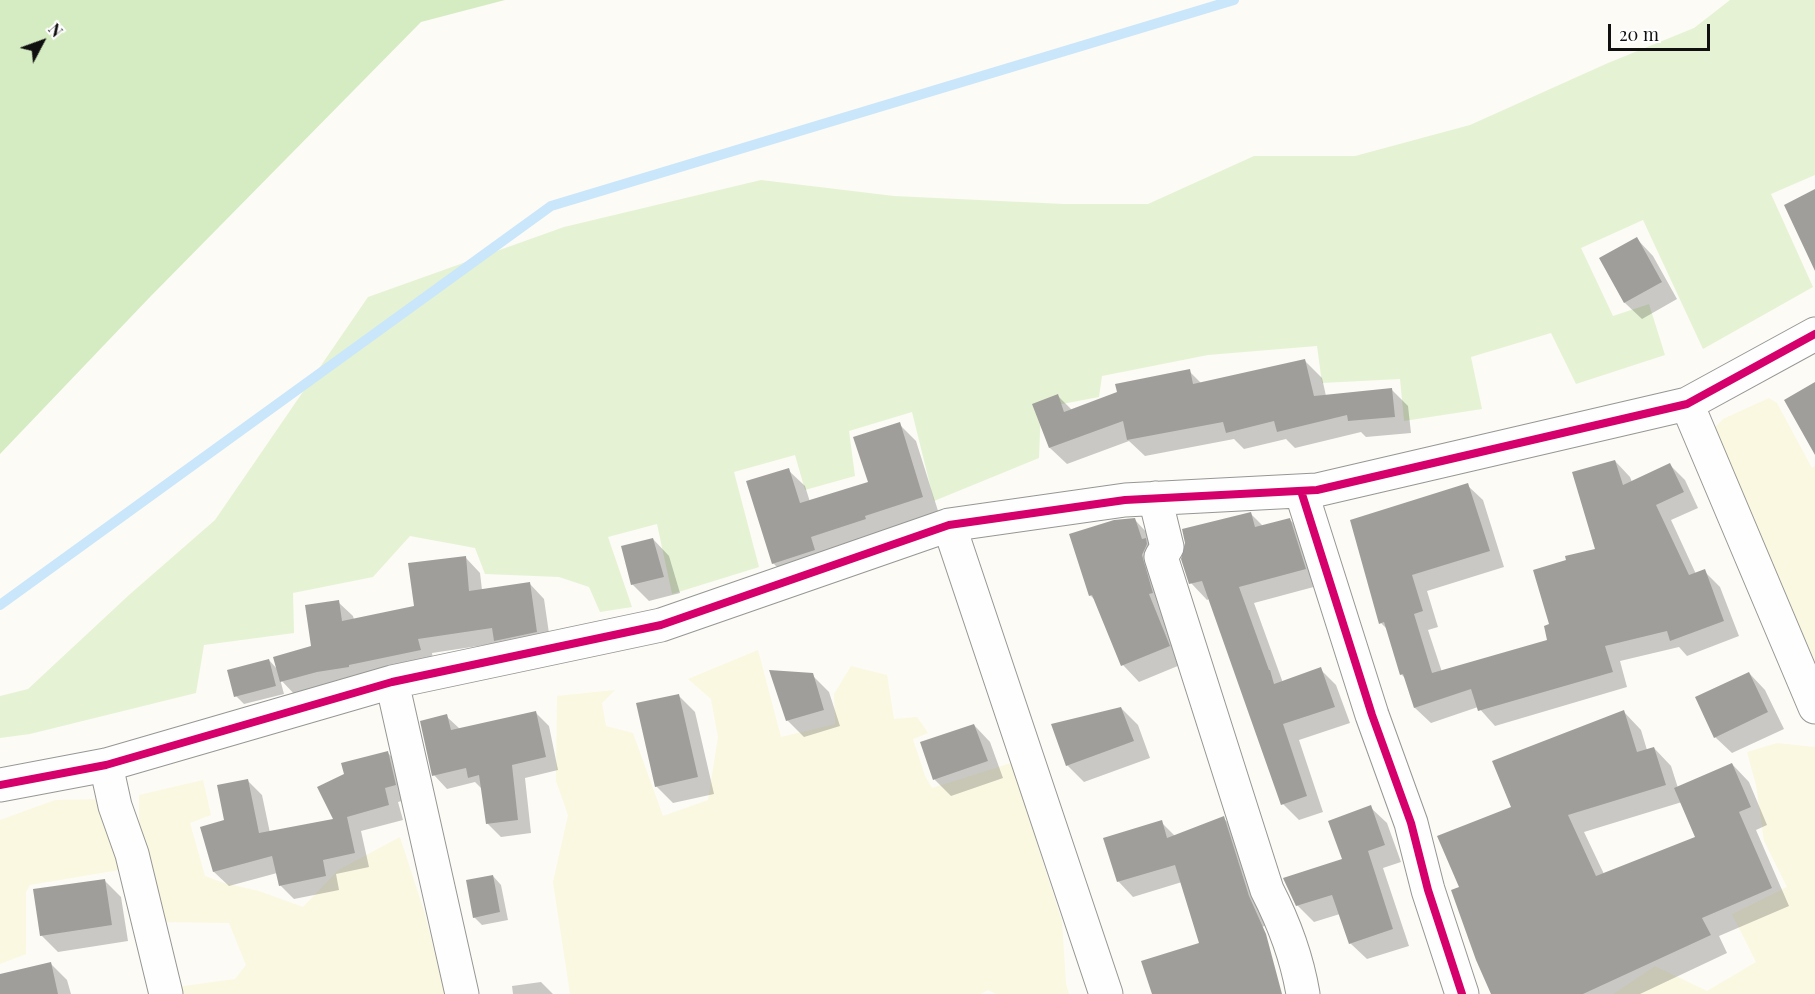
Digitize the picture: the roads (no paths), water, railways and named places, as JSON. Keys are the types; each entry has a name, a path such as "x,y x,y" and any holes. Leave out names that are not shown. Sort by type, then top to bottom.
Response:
{"street":[{"path":"0,785 106,765 392,681 661,625 950,525 1125,500 1317,490 1687,404 1815,334"},
{"path":"1687,404 1815,707"},
{"path":"1300,491 1372,715 1411,823 1428,890 1462,994"},
{"path":"1155,498 1167,547 1161,557 1267,890 1298,968 1303,994"},
{"path":"950,525 1107,994"},
{"path":"392,681 462,994"},
{"path":"106,765 115,806 132,854 166,994"}],"waterway":[{"path":"0,605 551,206 1234,0"}]}
